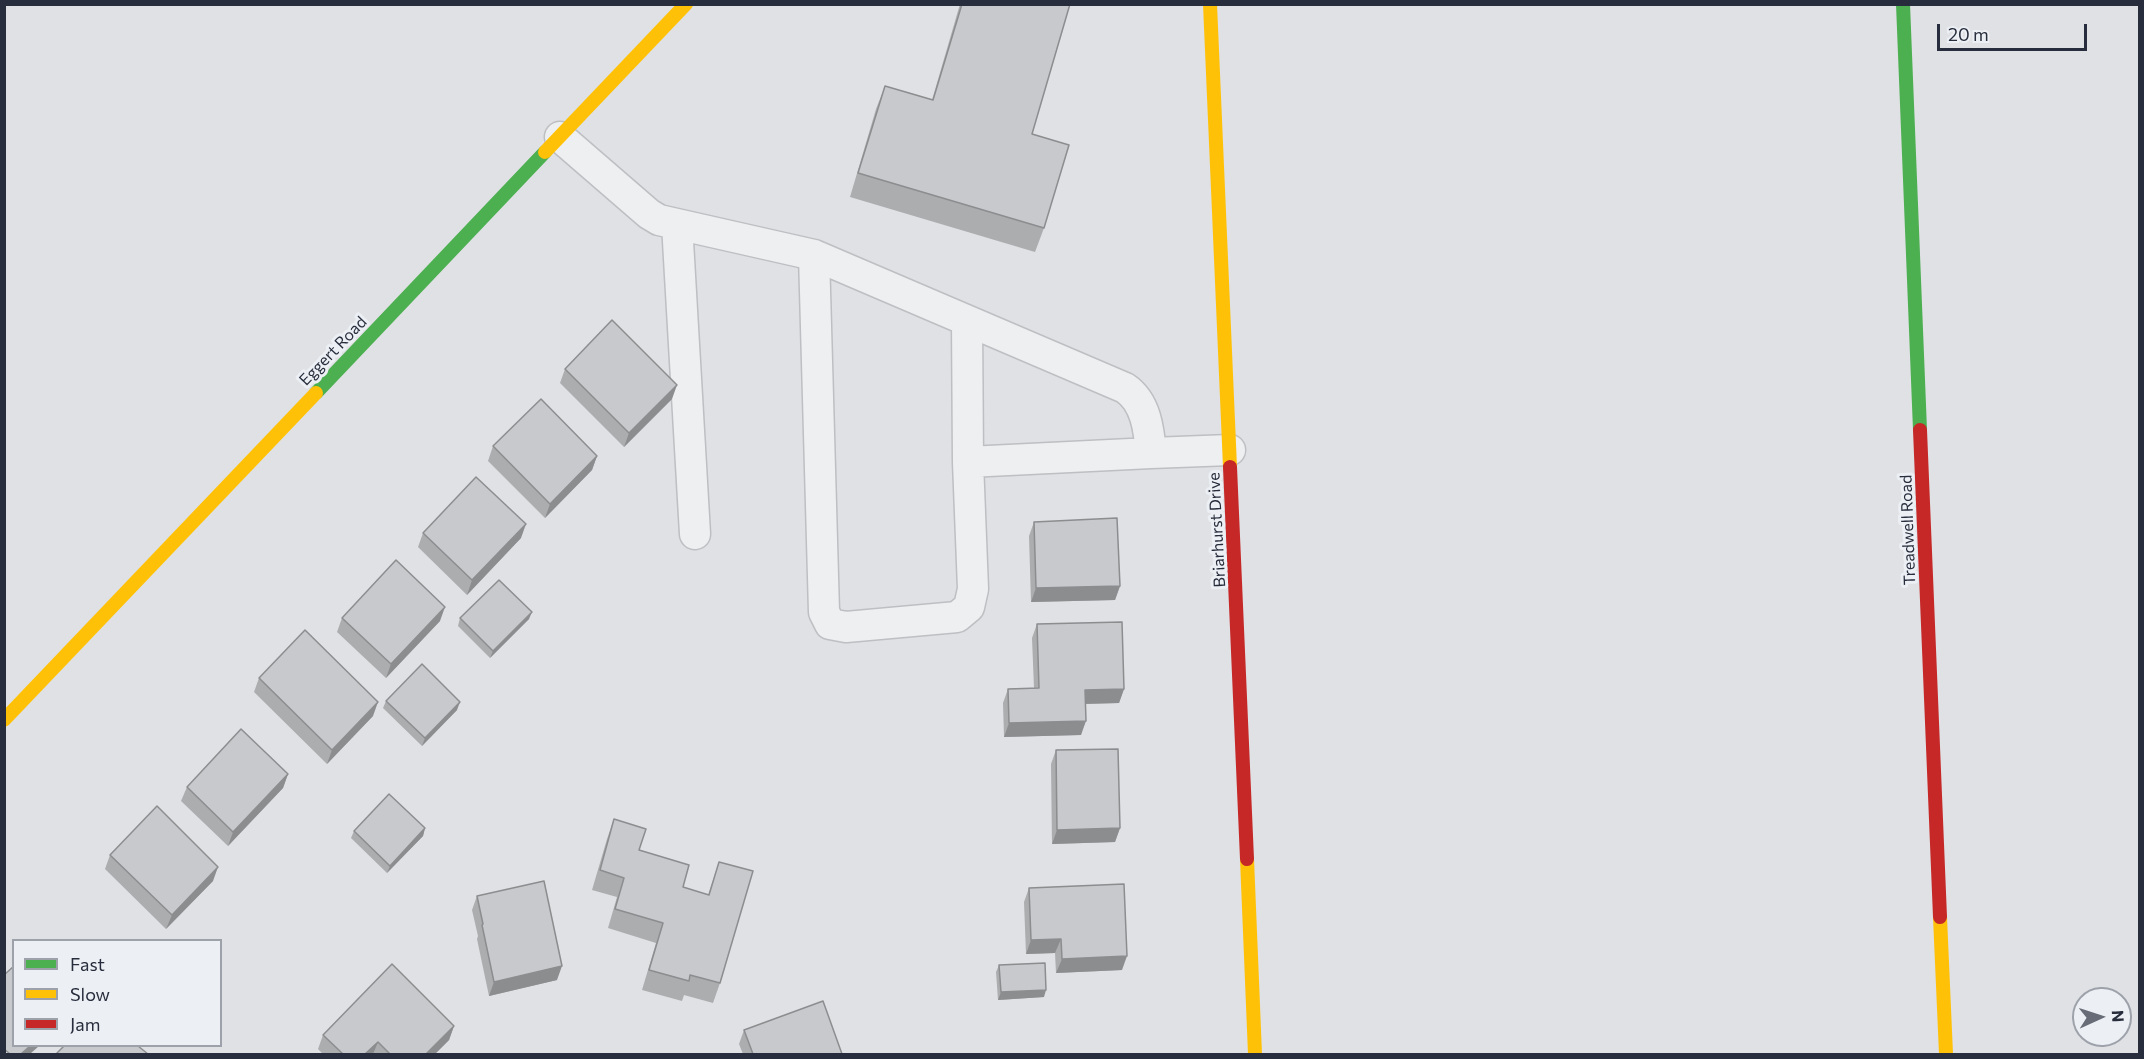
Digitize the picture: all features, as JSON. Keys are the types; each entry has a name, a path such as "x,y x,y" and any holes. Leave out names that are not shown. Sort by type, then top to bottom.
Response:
{"street":[{"name":"Eggert Road","path":"4,720 686,4"},
{"name":"Briarhurst Drive","path":"1210,4 1255,1054"},
{"name":"Treadwell Road","path":"1903,4 1946,1054"}],"lane":[{"path":"560,137 649,214 659,220 814,255 1125,388 1136,395 1145,416 1151,453"},
{"path":"677,224 695,534"},
{"path":"814,255 824,612 830,624 846,627 957,617 969,607 973,589 968,462 967,321"},
{"path":"968,462 1230,450"}],"building":[{"path":"962,4 1070,4 1032,134 1069,145 1044,228 858,173 885,86 933,100"},
{"path":"612,320 677,385 629,433 565,369"},
{"path":"541,399 597,456 550,504 493,446"},
{"path":"476,477 526,524 472,580 423,533"},
{"path":"1117,518 1120,586 1036,588 1034,522"},
{"path":"396,560 445,607 391,664 342,618"},
{"path":"499,580 532,612 493,651 460,618"},
{"path":"1122,622 1124,689 1085,690 1086,721 1009,723 1008,689 1039,688 1037,624"},
{"path":"305,630 378,702 332,750 259,678"},
{"path":"422,664 460,702 425,738 386,701"},
{"path":"241,729 288,774 233,832 187,787"},
{"path":"1118,749 1120,828 1057,830 1056,750"},
{"path":"389,794 425,828 390,866 354,831"},
{"path":"157,806 218,867 172,915 110,855"},
{"path":"614,819 646,829 639,850 689,865 683,887 709,895 719,862 753,871 720,983 690,975 689,981 649,970 663,923 615,909 624,878 600,870"},
{"path":"544,881 562,966 494,982 477,896"},
{"path":"1124,884 1127,956 1062,959 1061,939 1031,940 1029,888"},
{"path":"1045,963 1046,990 1001,992 999,965"},
{"path":"392,964 454,1026 426,1054 390,1054 378,1042 365,1054 343,1054 323,1035"},
{"path":"12,968 12,1047 29,1047 21,1054 10,1054 4,1049 4,975"},
{"path":"823,1001 842,1054 753,1054 744,1030"},
{"path":"63,1047 139,1047 148,1054 56,1054"}],"traffic: fast":[{"path":"1903,4 1920,430"},
{"path":"316,393 545,152"}],"traffic: slow":[{"path":"545,152 686,4"},
{"path":"1210,4 1230,467"},
{"path":"4,720 316,393"},
{"path":"1247,859 1255,1054"},
{"path":"1940,917 1946,1054"}],"traffic: jam":[{"path":"1920,430 1940,917"},
{"path":"1230,467 1247,859"}]}
